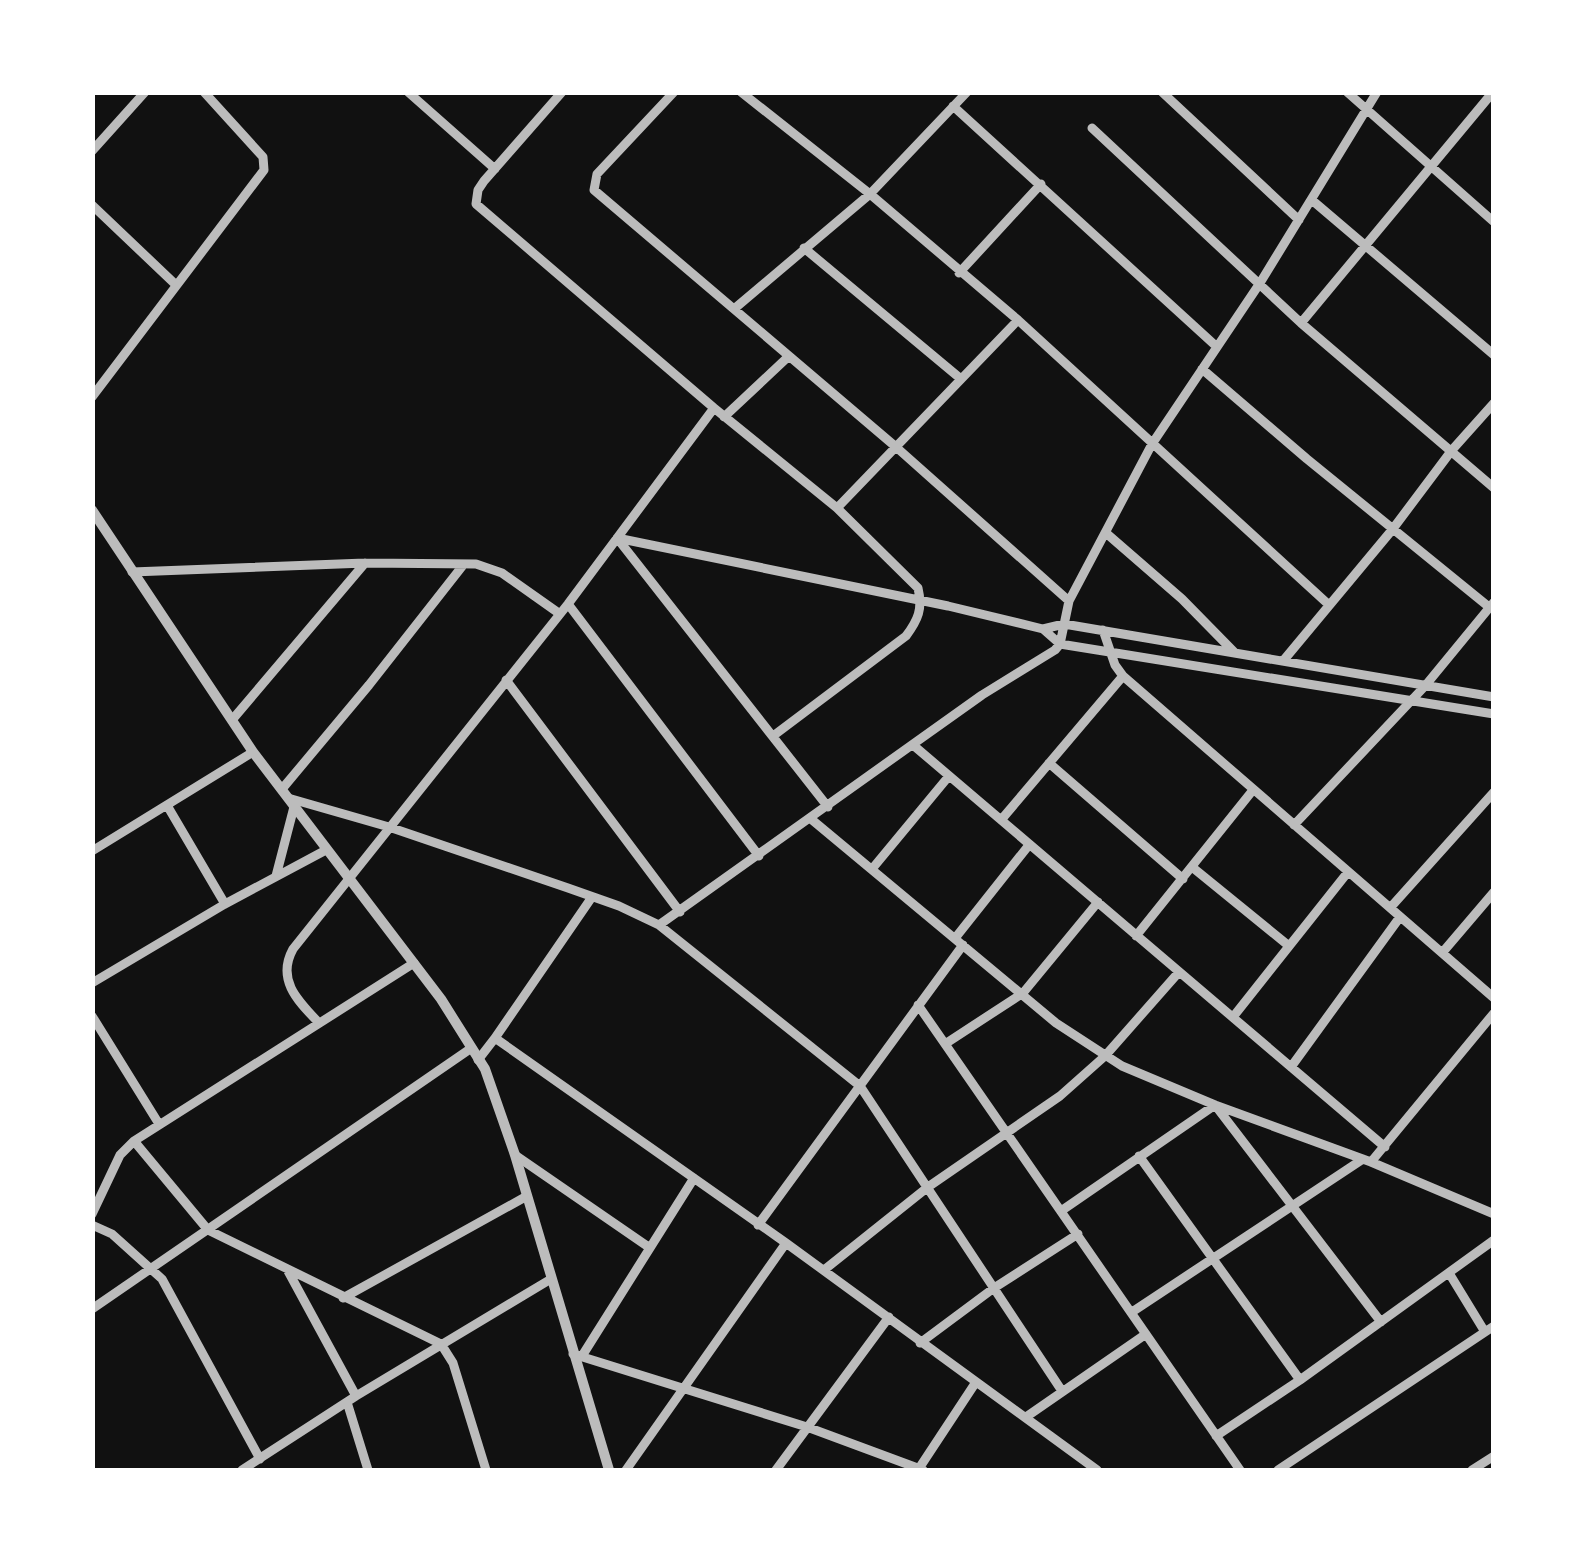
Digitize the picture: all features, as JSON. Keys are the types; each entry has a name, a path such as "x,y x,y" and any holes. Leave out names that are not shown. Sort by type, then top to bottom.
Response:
{"street":[{"path":"92,150 144,92"},
{"path":"92,397 264,170 262,156 204,92"},
{"path":"408,92 495,169"},
{"path":"562,92 478,190 476,204 837,508 912,578 921,600 917,622 906,636 773,736"},
{"path":"674,92 597,174 594,190 896,447 1069,601"},
{"path":"741,92 870,194 1018,320 1328,604"},
{"path":"734,308 870,194 967,92"},
{"path":"1162,92 1299,220"},
{"path":"1347,92 1494,222"},
{"path":"659,925 1060,644 1069,601 1152,444 1313,201 1377,92"},
{"path":"1301,324 1493,92"},
{"path":"953,106 1217,347"},
{"path":"1092,128 1301,324 1494,488"},
{"path":"959,272 1042,184"},
{"path":"1313,201 1494,355"},
{"path":"92,205 176,284"},
{"path":"804,248 961,379"},
{"path":"837,508 1018,320"},
{"path":"724,416 790,356"},
{"path":"1202,369 1392,530 1491,605 1425,686 1294,825"},
{"path":"1282,661 1392,530 1452,450 1494,404"},
{"path":"319,1023 296,999 285,968 294,949 568,604 714,408"},
{"path":"92,510 252,752 414,962 478,1060 498,1101 610,1470"},
{"path":"1106,533 1182,599 1235,653"},
{"path":"616,538 1043,629 1064,624 1494,697"},
{"path":"616,538 828,806"},
{"path":"132,572 365,563 490,566 560,614"},
{"path":"232,720 365,563"},
{"path":"276,876 288,798 369,685 464,564"},
{"path":"568,604 759,856"},
{"path":"1043,629 1060,644 1494,714"},
{"path":"1103,630 1123,676 1494,998"},
{"path":"1001,820 1123,676"},
{"path":"506,680 680,912"},
{"path":"913,745 1385,1147"},
{"path":"92,835 97,848 252,752"},
{"path":"1049,762 1183,879"},
{"path":"872,869 949,776"},
{"path":"1136,936 1253,790"},
{"path":"1390,908 1494,792"},
{"path":"288,798 389,827 592,896 659,925 860,1086 1062,1391"},
{"path":"168,807 226,904"},
{"path":"811,818 1056,1023 1105,1056 1148,1078 1367,1160 1493,1213"},
{"path":"758,1225 918,1006 1029,844"},
{"path":"92,983 326,850"},
{"path":"1192,867 1288,946"},
{"path":"1233,1018 1348,872"},
{"path":"1442,953 1494,892"},
{"path":"478,1060 592,896"},
{"path":"945,1044 1022,993 1098,902"},
{"path":"1291,1067 1400,917"},
{"path":"92,1214 120,1155 134,1141 414,962"},
{"path":"824,1270 928,1187 1060,1096 1105,1056 1179,972"},
{"path":"918,1006 1240,1470"},
{"path":"1132,1312 1385,1147 1494,1013"},
{"path":"92,1016 159,1124"},
{"path":"494,1038 824,1270 1097,1470"},
{"path":"92,1309 470,1049"},
{"path":"1061,1211 1214,1104"},
{"path":"1214,1104 1381,1322"},
{"path":"134,1141 208,1230 441,1344 453,1362 486,1470"},
{"path":"515,1155 650,1248"},
{"path":"1139,1156 1300,1380"},
{"path":"578,1355 694,1178"},
{"path":"343,1298 527,1196"},
{"path":"92,1225 112,1234 162,1279 260,1459"},
{"path":"920,1343 994,1288 1078,1234"},
{"path":"1216,1436 1494,1240"},
{"path":"627,1470 786,1243"},
{"path":"287,1270 352,1399 368,1470"},
{"path":"1278,1470 1489,1329 1448,1273"},
{"path":"242,1470 551,1279"},
{"path":"776,1470 889,1317"},
{"path":"1026,1417 1146,1334"},
{"path":"578,1355 807,1428 920,1470 976,1382"},
{"path":"1472,1470 1494,1456"},
{"path":"1077,1470 1084,1461"}]}
